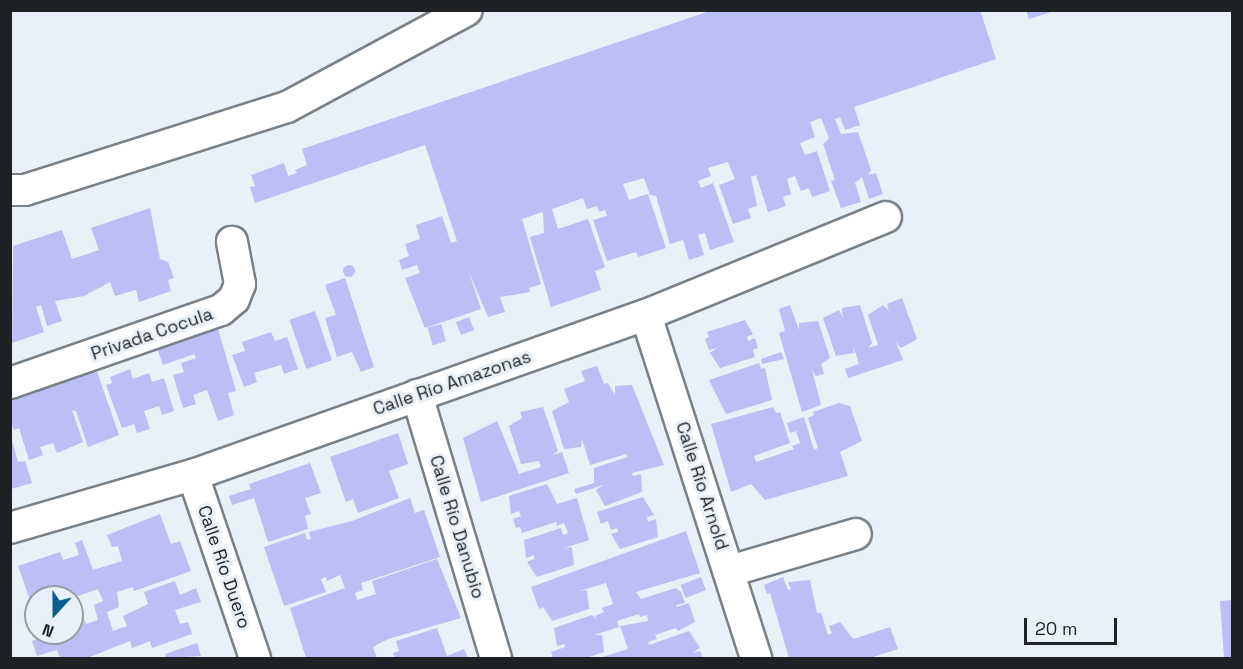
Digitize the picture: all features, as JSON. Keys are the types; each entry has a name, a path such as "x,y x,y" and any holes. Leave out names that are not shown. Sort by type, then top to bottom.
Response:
{"street":[{"path":"10,190 25,190 287,107 467,10"},
{"name":"Calle Río Amazonas","path":"10,528 193,475 646,315 886,217"},
{"name":"Privada Cocula","path":"10,383 221,310 234,299 240,284 232,242"},
{"name":"Calle Río Arnold","path":"646,315 730,571 756,658"},
{"name":"Calle Río Danubio","path":"417,396 496,658"},
{"name":"Calle Río Duero","path":"193,475 255,658"},
{"path":"730,571 856,534"}],"building":[{"path":"713,10 980,10 996,59 854,107 860,125 845,130 840,117 835,119 841,134 858,132 871,170 868,175 876,173 883,194 869,199 862,177 855,183 861,202 841,208 831,181 835,180 823,144 829,138 821,118 810,122 815,137 800,143 805,155 817,151 830,191 812,197 809,188 801,191 795,176 787,179 791,194 783,197 786,206 768,212 756,175 751,177 757,206 748,209 751,218 733,224 719,185 735,179 728,162 708,168 711,176 698,181 701,188 713,183 734,242 710,250 705,233 698,235 704,255 689,260 683,240 670,244 656,196 650,195 644,178 623,184 629,200 648,194 666,248 638,257 636,252 607,261 593,220 607,216 605,210 599,212 597,206 587,209 583,198 552,209 558,229 588,219 605,267 595,271 601,290 551,307 530,237 544,233 543,212 522,219 541,284 529,288 530,292 500,297 505,312 488,317 468,270 481,309 425,328 405,278 420,273 417,265 402,270 399,260 409,256 405,244 420,239 416,225 442,216 451,243 457,241 425,145 255,203 250,187 255,186 251,175 284,163 288,176 297,173 295,170 307,165 302,149"},
{"path":"1026,10 1054,10 1054,11 1029,19"},
{"path":"150,208 160,259 168,262 174,278 168,280 171,291 139,302 136,290 115,296 110,282 84,296 55,301 62,321 47,326 41,305 36,307 44,332 12,343 13,246 62,230 72,259 99,250 91,228"},
{"path":"351,265 355,271 351,277 347,277 343,269"},
{"path":"345,278 374,367 361,372 352,352 337,357 325,318 336,315 325,285"},
{"path":"902,298 917,339 901,348 896,342 903,360 848,378 845,369 859,364 853,346 854,353 836,356 823,318 839,310 843,318 842,308 860,305 872,343 868,348 878,345 868,315 883,305 889,311 887,304"},
{"path":"790,305 799,330 799,323 818,321 830,358 821,364 824,374 816,376 812,370 821,405 802,412 779,333 785,331 779,309"},
{"path":"315,311 332,360 306,369 289,320"},
{"path":"469,317 474,330 461,335 456,322"},
{"path":"745,320 753,334 747,337 748,341 755,338 758,348 753,350 755,357 720,368 710,353 717,348 709,350 705,339 709,337 707,332"},
{"path":"216,322 236,391 228,393 234,415 218,421 207,390 193,395 196,404 183,408 173,375 184,372 181,363 196,358 194,354 163,365 155,342"},
{"path":"441,324 446,341 433,345 428,328"},
{"path":"271,332 275,341 287,337 298,369 284,374 281,365 254,373 257,382 244,387 232,355 245,351 242,342"},
{"path":"781,352 784,359 762,364 761,359"},
{"path":"94,363 119,435 88,447 76,411 72,410 83,442 57,453 53,443 40,447 43,455 29,460 19,428 14,430 10,418 10,391"},
{"path":"759,363 761,369 765,368 772,400 726,414 709,380"},
{"path":"597,366 604,384 608,383 615,395 615,386 632,385 664,465 632,473 633,476 641,474 642,492 605,506 596,490 603,485 576,494 574,489 594,483 594,468 628,457 626,454 590,465 582,439 581,447 564,449 552,411 569,402 564,389 585,381 581,371"},
{"path":"130,369 133,379 149,373 152,382 164,378 174,411 162,415 159,406 144,411 150,429 137,433 134,424 122,428 106,385 112,383 110,377"},
{"path":"839,403 850,406 862,441 840,452 848,476 765,500 751,484 731,492 711,424 773,407 776,413 780,412 790,443 754,456 756,462 794,449 792,446 800,443 796,431 790,433 787,423 804,417 814,450 818,448 808,418 814,415 813,412"},
{"path":"543,407 558,451 552,455 562,452 569,473 481,502 463,438 497,421 519,474 541,467 539,461 521,464 509,426 522,418 520,412"},
{"path":"10,433 18,462 25,461 32,483 11,489"},
{"path":"398,433 408,464 389,471 399,498 358,513 353,499 346,502 330,457"},
{"path":"310,463 321,493 305,498 311,514 305,516 308,529 268,542 254,498 232,505 229,496 251,489 249,484"},
{"path":"547,484 557,504 577,498 589,540 564,548 572,547 574,565 537,577 527,562 534,559 534,555 526,558 524,540 561,528 563,535 568,533 564,523 557,526 556,522 522,533 520,527 516,528 513,519 521,516 519,511 511,514 509,496"},
{"path":"643,497 654,515 647,517 648,522 656,519 658,537 620,549 611,534 618,532 617,528 611,530 608,521 601,524 597,512"},
{"path":"410,498 415,513 424,510 440,557 361,583 363,590 355,593 357,600 376,594 372,581 437,559 461,618 388,639 373,647 377,658 306,658 290,608 345,588 340,575 327,581 326,577 321,579 326,592 284,606 264,547 305,533 307,540 311,539 309,532 352,521"},
{"path":"160,514 171,544 180,541 191,571 134,591 133,587 117,592 119,607 107,612 113,631 127,626 123,616 148,604 144,592 175,581 180,595 196,588 201,602 175,610 180,624 188,622 192,634 152,648 150,641 132,648 130,641 87,658 60,658 57,650 37,656 33,645 84,645 84,618 86,624 98,620 94,605 103,601 98,589 84,594 84,585 25,585 18,566 60,552 63,560 79,555 75,543 82,540 93,570 122,561 118,546 112,547 107,535"},
{"path":"686,531 700,573 636,592 641,599 676,588 681,592 685,603 676,605 677,607 689,603 695,622 678,631 676,628 655,635 657,639 648,642 649,645 689,631 700,648 692,653 700,651 703,658 599,658 628,649 620,626 648,621 647,615 640,617 639,614 617,621 619,627 594,635 602,635 604,652 586,658 553,658 551,652 565,647 564,644 557,646 554,628 592,615 597,620 595,616 604,612 602,608 613,604 606,583 579,591 587,590 589,609 552,621 543,607 539,609 531,587"},
{"path":"701,577 706,590 685,598 680,585"},
{"path":"783,577 788,590 791,589 788,582 810,580 817,613 821,613 828,635 832,633 829,626 840,622 853,639 890,627 898,649 870,658 789,658 770,593 767,594 764,585"},
{"path":"1232,600 1232,658 1224,658 1220,601"},
{"path":"437,628 447,656 464,649 468,658 395,658 393,653 399,651 396,641"},
{"path":"197,643 201,656 166,658 165,654"}]}
